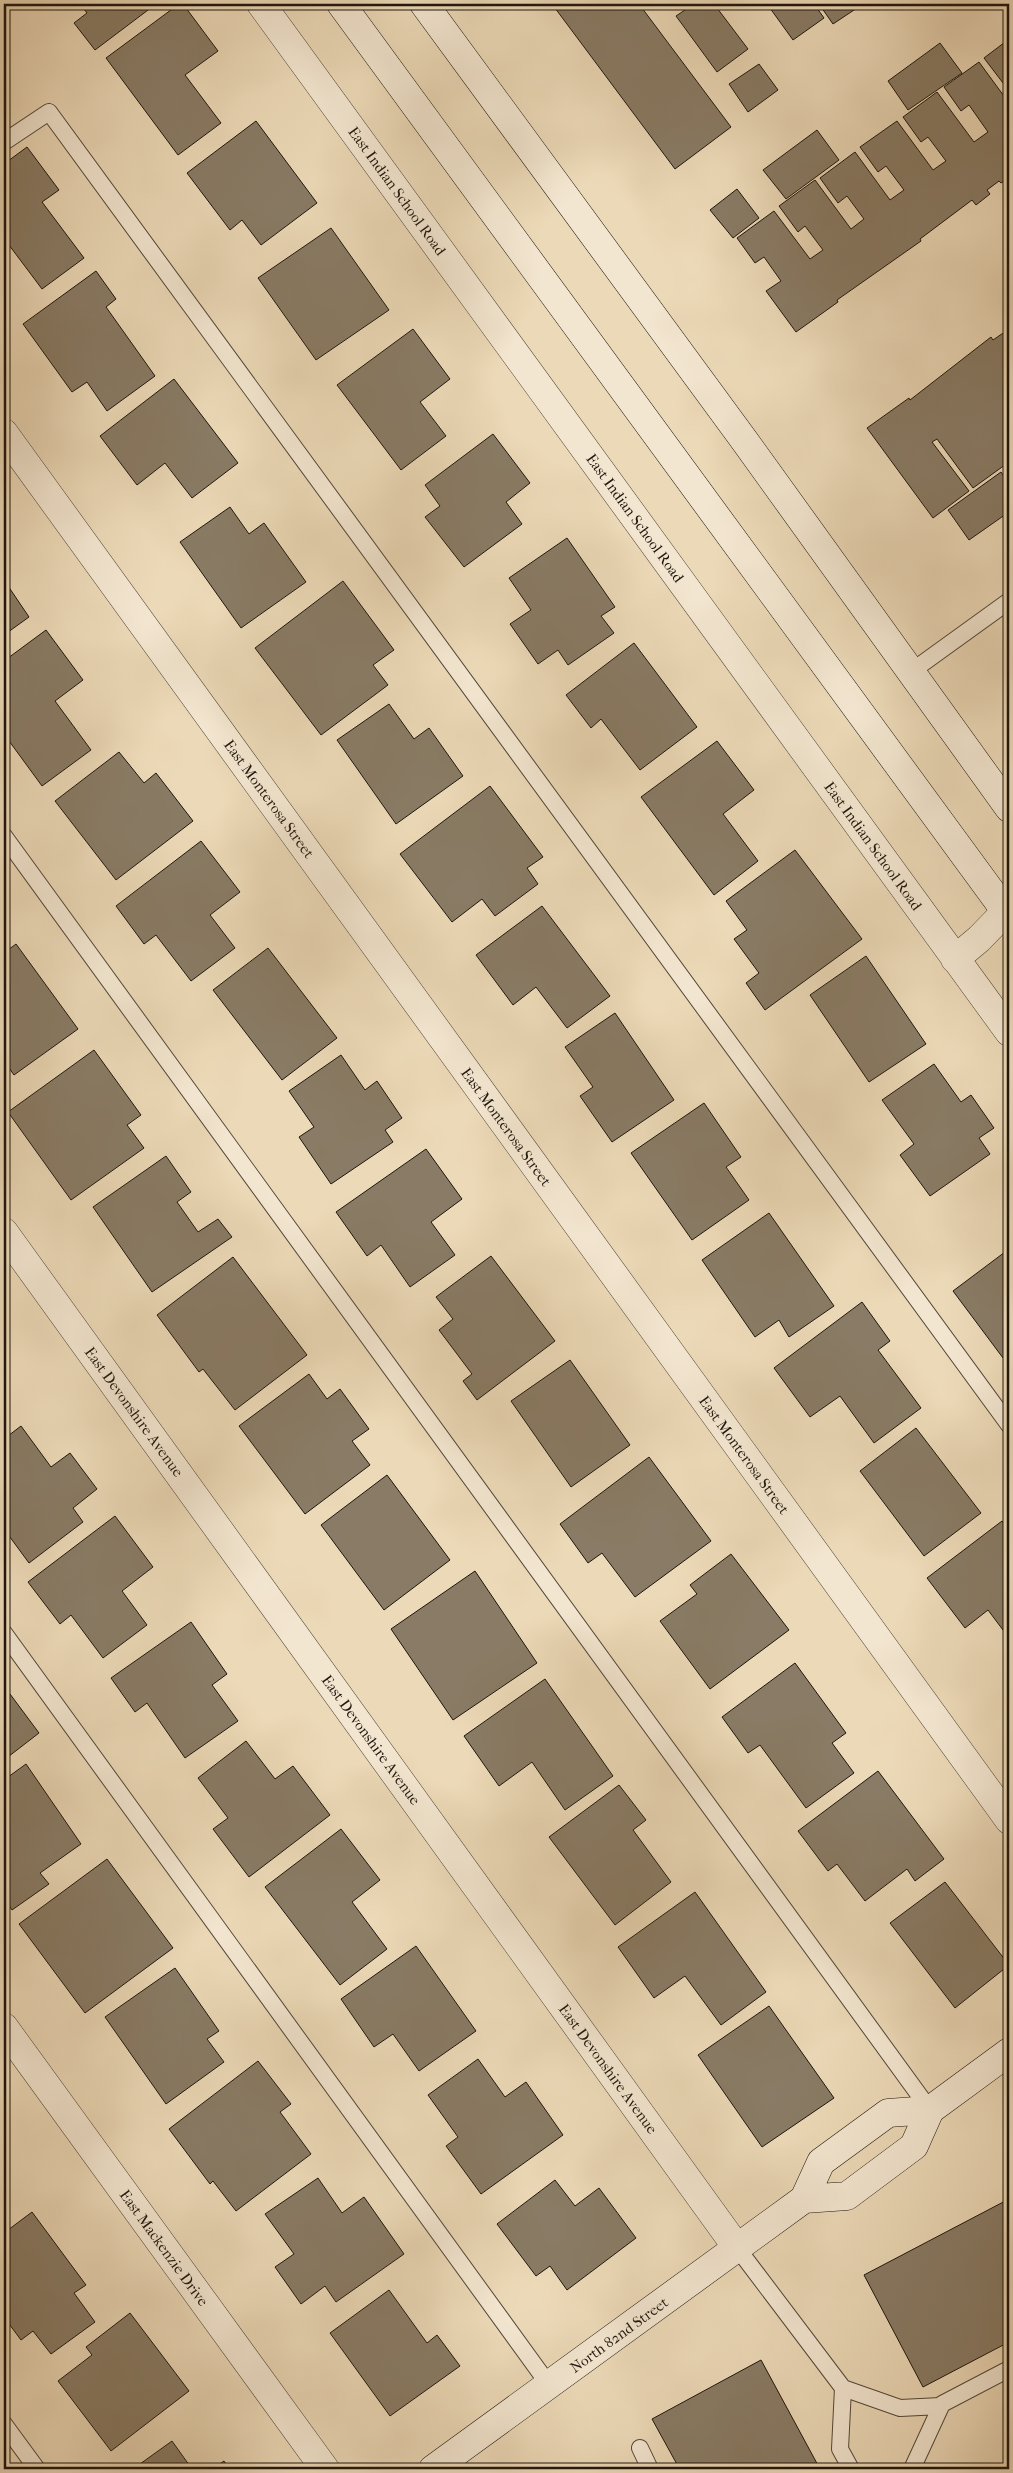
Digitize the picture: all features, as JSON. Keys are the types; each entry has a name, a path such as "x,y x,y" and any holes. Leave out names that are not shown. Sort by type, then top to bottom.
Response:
{"street":[{"name":"East Indian School Road","path":"261,4 1009,1032"},
{"path":"341,4 1008,912 980,939 954,958"},
{"path":"424,4 912,671 1009,808"},
{"name":"East Monterosa Street","path":"4,434 1009,1820"},
{"name":"East Devonshire Avenue","path":"4,1232 738,2249"},
{"name":"East Mackenzie Drive","path":"4,2028 325,2469"},
{"path":"804,2199 847,2196 914,2146 930,2110 1009,2052"},
{"name":"North 82nd Street","path":"433,2469 738,2249 804,2199 821,2162 888,2113 930,2110"}],"lane":[{"path":"4,142 49,112 1009,1425"},
{"path":"912,671 1009,601"},
{"path":"4,836 930,2110"},
{"path":"4,1632 549,2385"},
{"path":"738,2249 842,2388 900,2408 941,2406 1009,2369"},
{"path":"842,2388 840,2449 851,2469"},
{"path":"912,2469 941,2406"},
{"path":"4,2424 37,2469"},
{"path":"640,2448 650,2469"}],"building":[{"path":"80,4 156,4 95,50 74,23 87,13"},
{"path":"179,4 183,4 218,51 185,75 221,123 178,155 106,58"},
{"path":"552,4 639,4 731,127 675,169"},
{"path":"694,4 714,4 748,49 717,72 676,16"},
{"path":"767,4 814,4 824,18 793,40"},
{"path":"819,4 858,4 857,8 833,24"},
{"path":"1009,39 1009,78 1003,83 984,58"},
{"path":"940,43 962,73 908,110 888,81"},
{"path":"979,62 1009,103 1009,178 1001,183 999,181 987,190 990,194 976,205 972,200 920,239 921,241 837,300 838,302 796,332 766,291 781,281 764,257 755,263 737,238 774,211 810,259 823,250 805,226 798,232 779,206 815,180 851,229 864,219 847,196 838,203 820,178 855,152 890,200 904,190 886,166 878,172 860,147 897,121 933,170 946,161 928,137 921,142 903,117 937,92 974,142 988,132 969,105 961,111 944,87"},
{"path":"759,64 778,90 748,112 729,84"},
{"path":"256,121 317,203 261,245 242,220 230,230 187,173"},
{"path":"817,130 839,160 786,199 763,170"},
{"path":"27,147 59,190 42,202 84,258 42,289 6,241 4,242 4,164"},
{"path":"737,189 759,218 733,238 710,210"},
{"path":"331,228 389,310 316,360 258,278"},
{"path":"96,271 116,299 106,307 155,376 107,411 87,382 72,392 23,324"},
{"path":"413,329 450,379 420,402 446,436 401,470 337,385"},
{"path":"1009,329 1009,462 973,488 937,439 932,442 969,491 933,518 867,428 909,398 910,400 991,337 993,340"},
{"path":"174,379 238,463 192,498 165,463 137,485 100,436"},
{"path":"493,434 530,483 506,502 522,524 464,567 425,517 440,506 425,485"},
{"path":"1001,472 1009,484 1009,512 969,540 948,510"},
{"path":"230,507 249,534 264,523 306,582 241,628 180,542"},
{"path":"567,538 615,607 601,616 614,633 568,665 558,650 538,664 510,624 531,610 509,578"},
{"path":"4,580 29,617 4,635"},
{"path":"343,581 394,650 373,665 388,685 321,735 255,648"},
{"path":"46,630 83,680 55,701 91,750 42,786 4,734 4,661"},
{"path":"634,643 697,727 640,770 601,719 591,728 566,695"},
{"path":"389,704 414,739 429,728 463,776 396,824 337,740"},
{"path":"717,741 754,790 723,814 758,861 714,895 641,797"},
{"path":"119,752 144,783 156,773 193,821 116,880 55,801"},
{"path":"490,786 543,857 527,868 538,884 495,916 482,899 452,922 400,854"},
{"path":"201,841 240,892 210,915 235,948 191,981 156,935 144,944 116,906"},
{"path":"795,850 862,939 765,1010 746,983 759,973 734,939 747,930 726,901"},
{"path":"542,906 610,996 567,1028 536,987 513,1005 476,955"},
{"path":"16,944 78,1029 14,1075 4,1061 4,953"},
{"path":"268,948 337,1038 282,1080 213,990"},
{"path":"866,956 926,1044 869,1082 810,995"},
{"path":"615,1013 674,1100 612,1142 580,1096 593,1087 565,1047"},
{"path":"94,1050 141,1115 127,1125 144,1148 71,1200 8,1112"},
{"path":"341,1055 365,1090 377,1081 402,1118 385,1130 393,1142 331,1184 299,1137 314,1127 289,1091"},
{"path":"934,1064 961,1102 971,1095 994,1128 979,1138 990,1154 930,1196 900,1155 914,1144 882,1100"},
{"path":"704,1103 741,1157 726,1167 749,1200 692,1240 631,1153"},
{"path":"426,1149 462,1199 431,1222 455,1255 410,1287 381,1245 367,1256 336,1212"},
{"path":"166,1156 191,1192 177,1202 198,1232 218,1219 232,1237 152,1292 93,1207"},
{"path":"769,1213 834,1306 789,1337 779,1320 755,1337 702,1260"},
{"path":"1005,1252 1009,1258 1009,1366 953,1291"},
{"path":"491,1256 555,1341 477,1400 463,1381 472,1374 439,1330 453,1319 436,1297"},
{"path":"233,1257 307,1355 235,1410 203,1369 199,1372 157,1315"},
{"path":"862,1302 890,1341 878,1350 921,1408 874,1443 840,1396 810,1417 774,1368"},
{"path":"570,1360 630,1445 571,1487 511,1401"},
{"path":"309,1374 327,1399 340,1389 369,1429 352,1441 370,1465 305,1514 239,1426"},
{"path":"21,1426 51,1467 70,1453 97,1489 73,1508 83,1522 29,1563 4,1529 4,1439"},
{"path":"916,1428 981,1513 924,1556 860,1471"},
{"path":"649,1457 711,1541 635,1597 602,1553 588,1563 560,1524"},
{"path":"387,1475 450,1560 384,1610 321,1525"},
{"path":"115,1516 153,1567 122,1591 147,1625 103,1658 71,1615 60,1624 28,1582"},
{"path":"1002,1521 1009,1531 1009,1638 988,1610 965,1628 927,1578"},
{"path":"731,1554 789,1630 710,1689 660,1621 697,1594 690,1585"},
{"path":"475,1571 537,1663 453,1720 391,1629"},
{"path":"191,1622 227,1674 212,1685 238,1721 185,1758 147,1703 135,1712 111,1678"},
{"path":"795,1663 846,1733 832,1743 854,1773 806,1808 760,1745 748,1753 722,1717"},
{"path":"545,1679 613,1776 565,1810 532,1762 499,1786 464,1736"},
{"path":"10,1694 39,1733 4,1760 4,1700"},
{"path":"246,1741 275,1779 293,1766 330,1815 249,1877 213,1829 228,1818 198,1778"},
{"path":"26,1764 81,1844 40,1873 49,1884 12,1910 4,1898 4,1780"},
{"path":"878,1771 944,1859 915,1881 907,1869 865,1901 837,1864 828,1871 798,1831"},
{"path":"619,1785 646,1820 633,1830 671,1882 615,1925 549,1837"},
{"path":"341,1829 380,1880 352,1902 387,1949 340,1985 265,1887"},
{"path":"107,1859 173,1948 85,2013 19,1924"},
{"path":"945,1882 1009,1965 955,2008 890,1923"},
{"path":"695,1892 766,1992 721,2025 685,1976 654,1998 618,1947"},
{"path":"416,1946 476,2031 419,2071 393,2034 374,2047 341,1999"},
{"path":"175,1968 219,2031 207,2039 224,2062 166,2104 105,2017"},
{"path":"769,2006 834,2098 762,2147 698,2055"},
{"path":"478,2059 505,2097 526,2082 563,2135 481,2194 446,2146 458,2137 428,2095"},
{"path":"258,2061 291,2104 280,2112 311,2154 236,2211 213,2181 210,2184 169,2129"},
{"path":"318,2178 342,2213 364,2197 404,2254 336,2302 325,2286 301,2304 275,2267 294,2254 265,2214"},
{"path":"555,2180 575,2206 599,2188 636,2238 567,2290 550,2266 536,2276 497,2224"},
{"path":"1009,2199 1009,2342 923,2387 864,2275"},
{"path":"32,2212 86,2285 74,2293 95,2322 51,2354 33,2331 21,2340 4,2317 4,2294 7,2291 4,2288 4,2233"},
{"path":"389,2290 427,2343 437,2335 460,2366 390,2416 330,2333"},
{"path":"130,2313 189,2391 111,2451 58,2381 92,2355 86,2347"},
{"path":"761,2360 820,2469 677,2469 679,2468 652,2419"},
{"path":"172,2441 192,2469 133,2469"},
{"path":"224,2461 229,2469 212,2469"}]}
